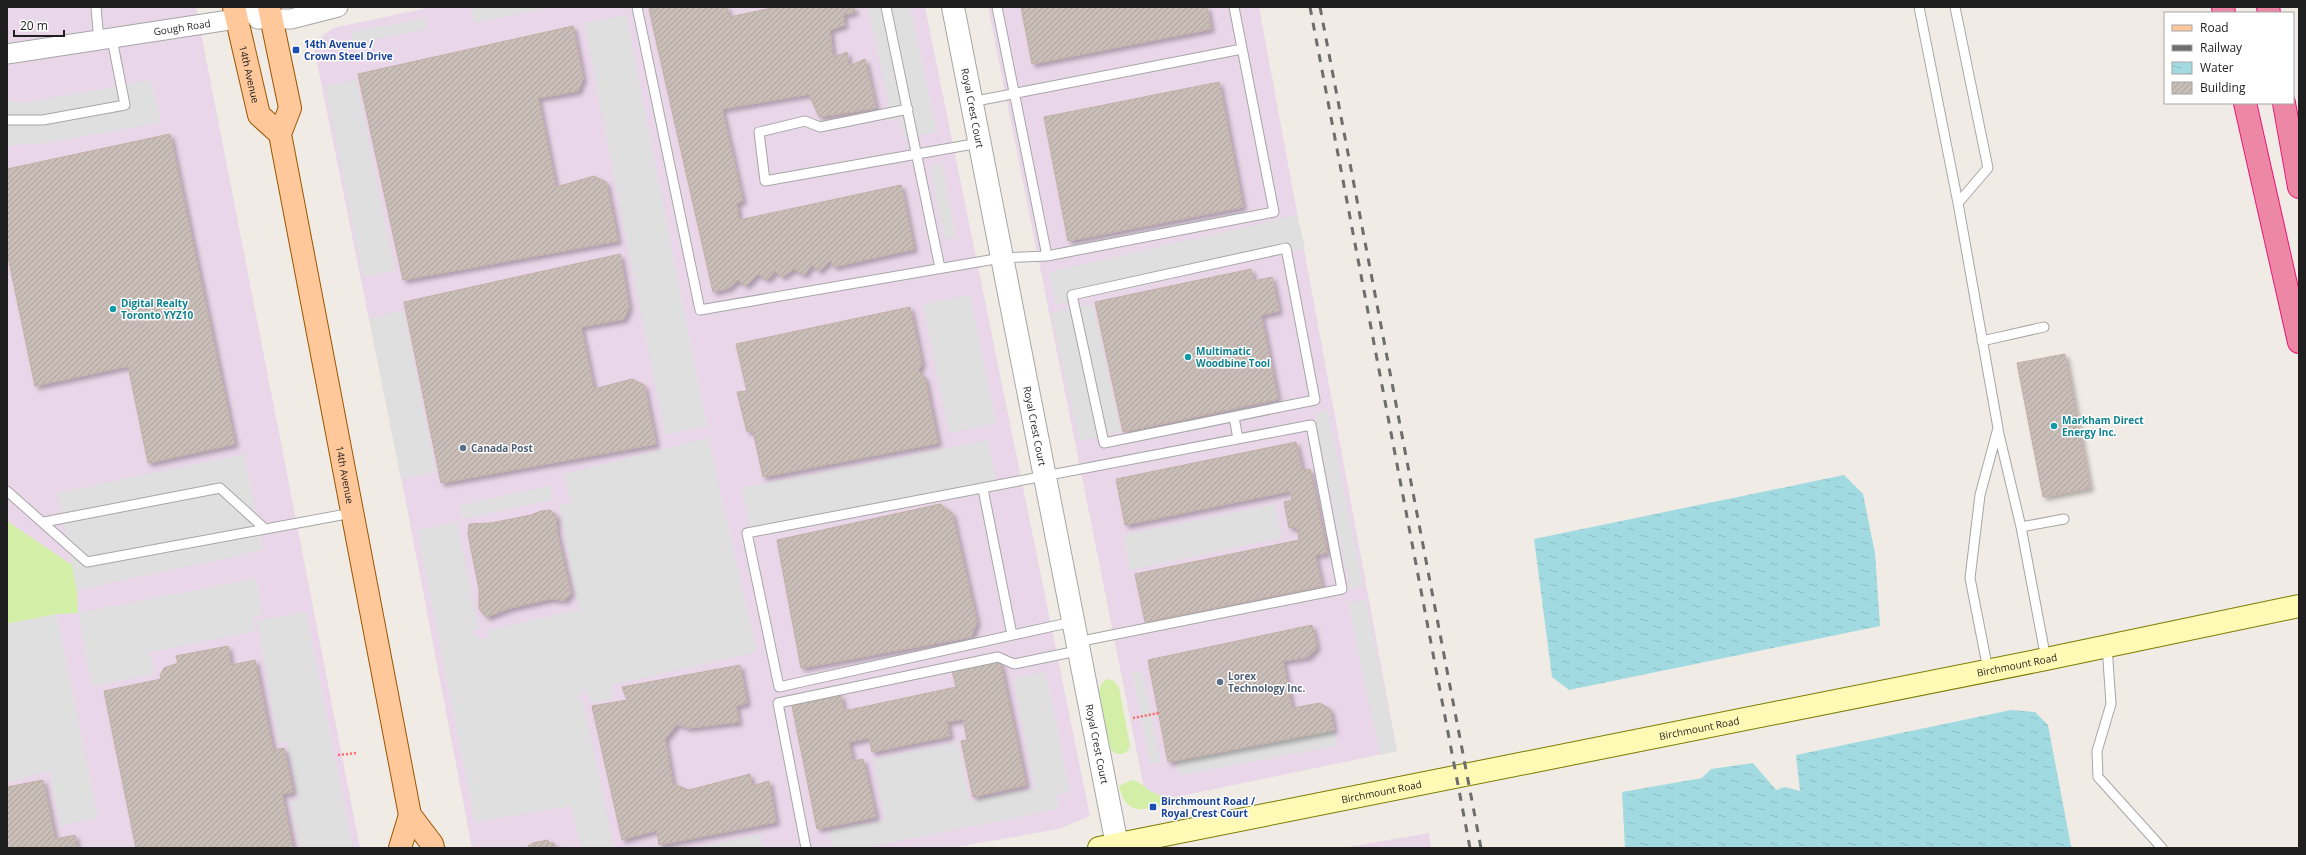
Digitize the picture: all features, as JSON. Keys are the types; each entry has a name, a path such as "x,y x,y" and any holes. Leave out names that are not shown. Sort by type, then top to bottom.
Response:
{"highway":[{"path":"2245,104 2299,342"},
{"path":"2284,104 2299,187"}],"main road":[{"path":"267,11 290,108 280,134"},
{"name":"14th Avenue","path":"235,13 259,115 280,134 410,815 432,844 433,848"},
{"name":"Birchmount Road","path":"1111,847 2046,659 2299,606"},
{"name":"14th Avenue","path":"400,848 410,815"}],"street":[{"name":"Gough Road","path":"7,54 106,40 235,13 267,11 292,19 338,7"},
{"name":"Royal Crest Court","path":"953,7 1075,639 1111,847"}],"lane":[{"path":"7,120 43,120 125,105 96,7"},
{"path":"637,7 700,310 1001,258 1047,256 1274,212 1234,7"},
{"path":"886,7 918,154 940,268"},
{"path":"997,7 1047,256"},
{"path":"1919,7 1958,203 1998,428 2021,527 2046,659"},
{"path":"1955,7 1988,168 1958,203"},
{"path":"971,102 1242,49"},
{"path":"908,109 820,127 806,121 759,132 765,181 979,143"},
{"path":"1286,248 1315,400 1234,417 1104,444 1072,295 1286,248"},
{"path":"1982,341 2044,327"},
{"path":"1234,417 1238,439"},
{"path":"806,848 778,704 998,657 1014,664 1075,639 1342,589 1311,425 747,533 779,687 1012,635 1075,639"},
{"path":"1988,670 1970,578 1980,495 1998,428"},
{"path":"44,522 220,488 264,528"},
{"path":"983,489 1012,635"},
{"path":"7,491 44,522 87,562 264,528 352,513"},
{"path":"2021,527 2064,519"},
{"path":"2107,645 2111,704 2098,751 2098,776 2162,848"}],"path":[{"path":"1134,718 1159,713"},
{"path":"338,755 357,753"}],"shaded area":[{"path":"7,7 196,7 360,848 7,848 7,624 57,614 77,613 72,565 7,521"},
{"path":"432,7 925,7 1090,816 1059,829 950,848 472,848 405,497 313,43 333,28"},
{"path":"480,7 553,7 474,23 471,9"},
{"path":"868,7 910,7 937,132 905,139 900,118 892,120"},
{"path":"988,7 1259,7 1397,751 1147,803"},
{"path":"626,15 707,426 665,435 584,23"},
{"path":"425,18 427,29 354,44 351,32"},
{"path":"151,80 161,122 60,141 7,146 7,100 25,103"},
{"path":"357,80 395,271 363,277 325,86"},
{"path":"942,164 956,237 944,239 930,166"},
{"path":"1297,215 1305,248 1056,305 1049,272"},
{"path":"970,295 996,423 949,433 923,304"},
{"path":"1093,304 1121,431 1079,441 1051,313"},
{"path":"404,311 436,472 401,479 369,318"},
{"path":"1328,410 1363,586 1350,589 1314,413"},
{"path":"708,438 757,652 612,685 614,698 591,703 586,691 574,701 583,700 614,848 581,848 571,806 475,822 417,530 457,522 479,629 471,632 479,638 489,638 487,630 579,610 559,505 571,503 564,474"},
{"path":"988,440 997,488 751,537 742,488"},
{"path":"244,454 264,550 77,590 57,493"},
{"path":"550,486 553,500 463,519 460,505"},
{"path":"1275,504 1282,538 1130,570 1123,535"},
{"path":"256,578 263,615 253,617 256,631 150,652 154,674 92,686 78,613"},
{"path":"1366,600 1397,751 1380,755 1348,603"},
{"path":"306,612 353,848 300,848 289,802 298,800 287,742 278,743 257,620"},
{"path":"57,614 98,818 60,826 49,771 7,783 7,624"},
{"path":"1142,671 1161,762 1150,764 1132,672"},
{"path":"1046,672 1070,792 1056,795 1059,809 864,848 833,848 829,831 885,820 873,759 958,742 970,801 1034,788 1013,678"},
{"path":"1334,730 1337,746 1179,775 1176,761"},
{"path":"1429,833 1431,848 1343,848"},
{"path":"760,834 763,848 692,848"}],"green space":[{"path":"7,521 72,565 77,590 78,613 57,614 7,624"},
{"path":"1107,679 1114,681 1119,688 1130,746 1126,752 1122,754 1111,750 1099,692 1102,683"},
{"path":"1132,780 1159,795 1165,796 1167,804 1143,809 1131,807 1126,803 1122,796 1119,786"}],"water":[{"path":"1844,475 1863,494 1875,553 1880,626 1569,690 1552,677 1534,539"},
{"path":"2011,710 2035,712 2048,725 2071,846 2074,848 1625,848 1622,792 1702,778 1711,769 1753,763 1776,790 1785,787 1800,791 1796,755"}],"building":[{"path":"657,7 727,7 729,17 777,7 854,7 855,12 843,15 845,25 830,30 833,57 847,52 849,66 865,59 876,108 819,117 809,94 722,109 743,201 737,203 739,220 901,185 914,249 833,267 831,260 819,271 812,265 804,275 794,269 782,277 775,271 767,280 758,274 746,286 738,280 729,288 713,292 649,9"},
{"path":"1021,7 1207,7 1211,29 1032,64"},
{"path":"573,26 583,79 578,91 538,98 556,187 594,176 606,182 618,241 403,280 358,74"},
{"path":"1219,82 1243,207 1068,241 1044,117"},
{"name":"Digital Realty Toronto YYZ10","path":"170,134 235,444 148,463 128,366 35,386 7,252 7,169"},
{"path":"620,254 629,307 624,319 581,327 594,389 632,379 644,385 656,444 441,483 404,302"},
{"name":"Multimatic Woodbine Tool","path":"1251,269 1254,281 1272,277 1279,311 1261,315 1278,399 1123,432 1095,302"},
{"path":"910,307 922,364 918,370 925,378 938,443 763,477 753,431 747,432 737,392 747,391 736,344"},
{"name":"Markham Direct Energy Inc.","path":"2065,354 2090,488 2043,497 2017,363"},
{"path":"1296,442 1302,470 1310,469 1327,553 1315,555 1322,586 1145,622 1135,574 1299,540 1297,527 1289,528 1284,502 1292,500 1290,491 1125,525 1116,479"},
{"path":"940,504 952,513 977,622 971,637 801,668 777,540"},
{"path":"550,510 556,515 557,533 571,593 565,600 550,599 510,608 487,617 479,609 479,589 468,534 469,524 491,523"},
{"name":"Lorex Technology Inc.","path":"1312,625 1317,647 1308,657 1283,661 1292,708 1320,703 1330,709 1334,730 1168,762 1148,660"},
{"path":"228,646 231,665 255,660 273,750 284,748 293,792 282,794 293,848 136,848 104,691 161,679 160,675 164,668 178,663 176,656"},
{"path":"1000,661 1026,785 973,797 961,741 967,740 963,719 947,722 950,736 872,752 869,738 849,742 853,761 863,759 876,817 817,829 792,706 841,695 844,711 956,687 952,671"},
{"path":"740,665 747,703 736,706 739,722 688,728 677,724 665,739 673,784 689,790 750,774 752,786 769,781 776,822 659,845 657,830 622,840 592,706 627,700 622,687"},
{"path":"43,780 55,839 75,835 77,848 7,848 7,787"},
{"path":"548,840 549,843 554,843 555,848 528,848 528,846 533,843"}],"railway":[{"path":"1310,7 1470,848"},
{"path":"1320,7 1481,848"}],"place":[{"name":"14th Avenue / Crown Steel Drive","path":"296,50"},
{"name":"Digital Realty Toronto YYZ10","path":"113,309"},
{"name":"Multimatic Woodbine Tool","path":"1188,357"},
{"name":"Markham Direct Energy Inc.","path":"2054,426"},
{"name":"Canada Post","path":"463,448"},
{"name":"Lorex Technology Inc.","path":"1220,682"},
{"name":"Birchmount Road / Royal Crest Court","path":"1153,807"}]}
